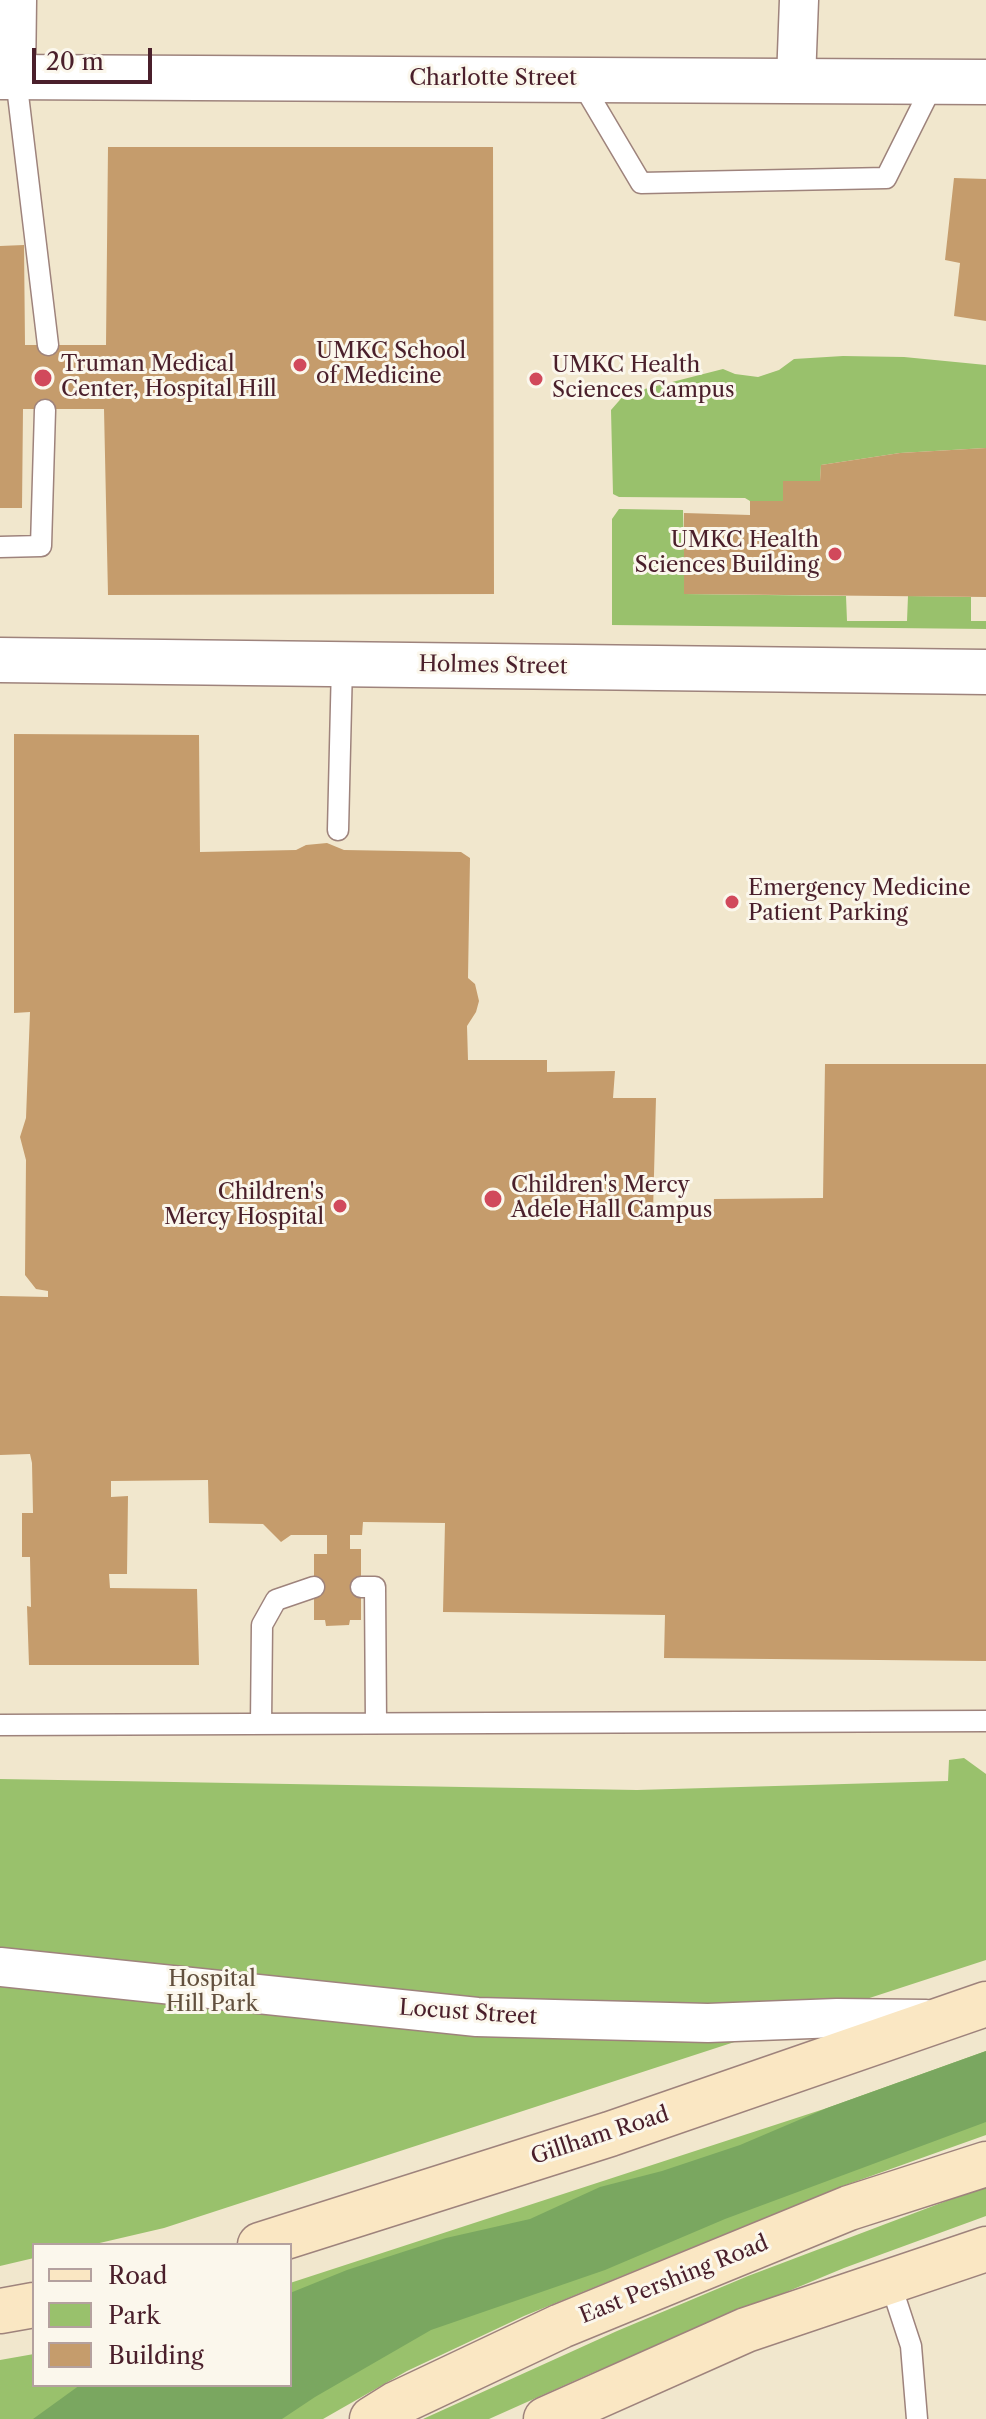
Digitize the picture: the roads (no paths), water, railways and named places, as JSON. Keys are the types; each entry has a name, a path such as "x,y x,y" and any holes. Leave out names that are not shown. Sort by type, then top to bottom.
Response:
{"main road":[{"name":"Gillham Road","path":"266,2243 610,2134 986,2004"},
{"name":"East Pershing Road","path":"372,2419 396,2404 561,2326 849,2208 986,2164"},
{"path":"572,2414 746,2330 986,2249"},
{"path":"0,2311 32,2305"}],"street":[{"path":"8,78 17,0"},
{"path":"796,80 799,0"},
{"name":"Charlotte Street","path":"8,78 986,82"},
{"name":"Holmes Street","path":"0,660 986,672"},
{"name":"Locust Street","path":"0,1967 477,2017 708,2023 837,2018 938,2020"}],"lane":[{"path":"8,78 48,345"},
{"path":"580,80 641,183 886,178 934,82"},
{"path":"0,547 41,546 45,410"},
{"path":"338,830 342,664"},
{"path":"261,1724 262,1625 276,1600 314,1587"},
{"path":"361,1587 375,1587 376,1723"},
{"path":"0,1725 986,1721"},
{"path":"890,2282 911,2346 917,2419"}],"place":[{"name":"UMKC School of Medicine","path":"300,365"},
{"name":"Truman Medical Center, Hospital Hill","path":"43,378"},
{"name":"UMKC Health Sciences Campus","path":"536,379"},
{"name":"UMKC Health Sciences Building","path":"835,554"},
{"name":"Emergency Medicine Patient Parking","path":"732,902"},
{"name":"Children's Mercy Adele Hall Campus","path":"493,1199"},
{"name":"Children's Mercy Hospital","path":"340,1206"}],"park label":[{"name":"Hospital Hill Park","path":"212,1992"}]}
